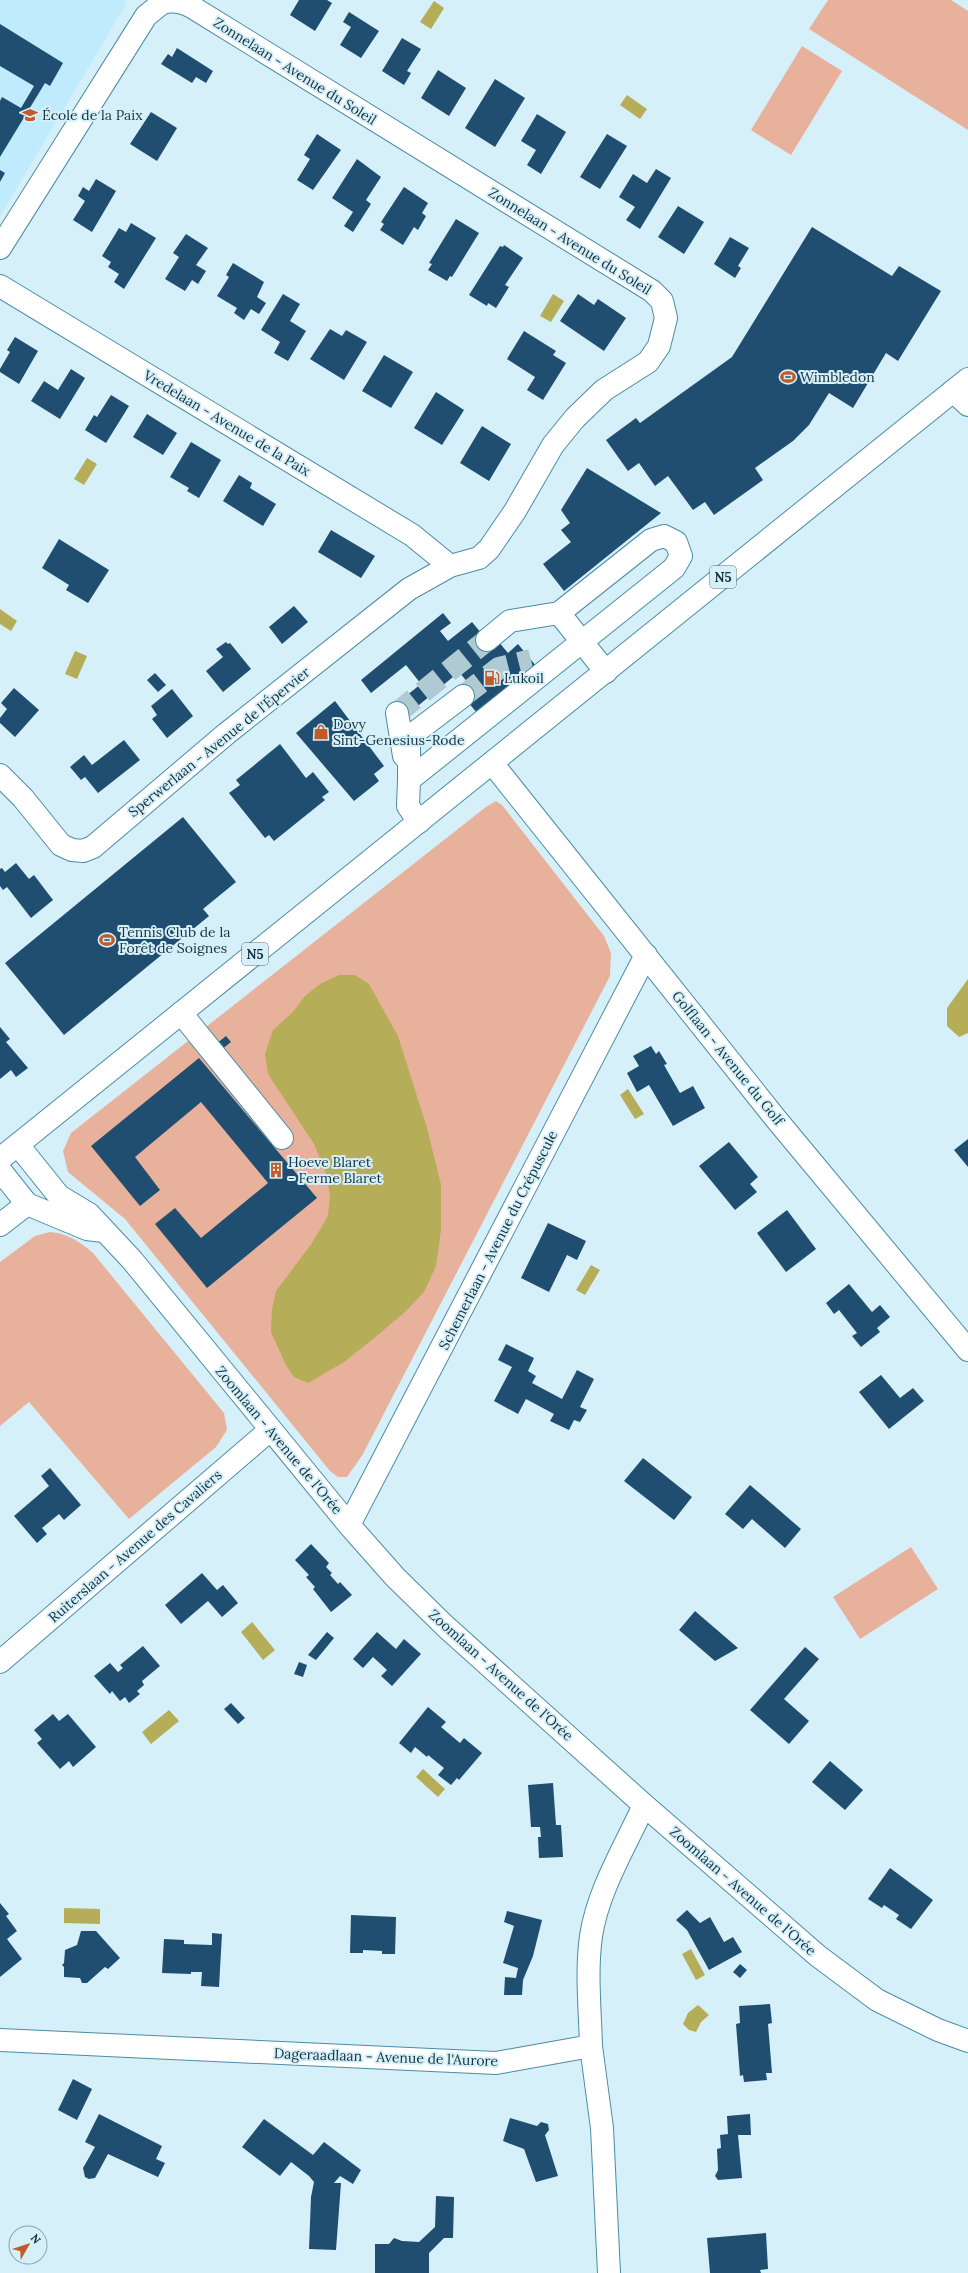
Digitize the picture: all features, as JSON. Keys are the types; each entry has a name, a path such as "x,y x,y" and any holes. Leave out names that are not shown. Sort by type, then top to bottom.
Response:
{"street":[{"name":"Zonnelaan - Avenue du Soleil","path":"161,1 171,0 196,4 652,291 662,301 666,318 659,346 648,362 604,390 575,418 553,445 515,511 489,549 479,558 450,566"},
{"path":"0,248 146,16 161,1"},
{"name":"Vredelaan - Avenue de la Paix","path":"0,286 412,534 450,566"},
{"name":"N5","path":"0,1159 606,672 963,392"},
{"path":"408,780 674,568 680,556 676,542 664,536 651,540 559,614 510,621 487,640"},
{"name":"Sperwerlaan - Avenue de l'Épervier","path":"0,776 24,798 61,845 72,850 83,851 93,847 226,734 408,589 450,566"},
{"path":"559,614 606,672"},
{"path":"531,660 552,665"},
{"path":"418,822 408,806 409,737 463,696"},
{"path":"397,713 408,780"},
{"name":"Golflaan - Avenue du Golf","path":"492,764 776,1119 968,1350"},
{"name":"Schemerlaan - Avenue du Crépuscule","path":"350,1525 646,955"},
{"path":"181,1014 282,1138"},
{"name":"Zoomlaan - Avenue de l'Orée","path":"18,1145 59,1196 89,1214 104,1232 132,1260 270,1430 350,1525 395,1577 445,1626 644,1805 818,1956 877,2000 938,2030 968,2041"},
{"path":"0,1170 27,1204 87,1229 104,1232"},
{"path":"0,1225 27,1204"},
{"name":"Ruiterslaan - Avenue des Cavaliers","path":"0,1662 270,1430"},
{"path":"609,2273 602,2128 591,2046 588,1970 592,1934 602,1897 644,1805"},
{"name":"Dageraadlaan - Avenue de l'Aurore","path":"0,2040 496,2063 591,2046"}],"shaded area":[{"name":"École de la Paix","path":"0,0 125,0 125,6 0,216"},
{"path":"828,0 951,0 968,11 968,130 809,29"},
{"path":"434,1 444,8 431,29 420,22"},
{"path":"802,46 842,71 791,155 751,130"},
{"path":"627,95 647,109 640,119 620,105"},
{"path":"553,294 564,301 551,322 540,316"},
{"path":"87,458 97,464 84,485 74,479"},
{"path":"0,609 17,621 11,631 0,624"},
{"path":"75,651 87,656 77,679 65,674"},
{"path":"496,801 502,805 604,936 611,953 610,976 363,1454 347,1477 338,1477 330,1471 125,1219 68,1172 63,1151 71,1133 486,807"},
{"path":"339,975 355,975 369,984 398,1036 427,1128 441,1185 441,1230 436,1266 424,1292 406,1311 344,1362 308,1383 294,1377 286,1365 271,1332 272,1309 276,1291 312,1243 328,1216 330,1196 326,1173 314,1144 268,1074 265,1054 273,1030 293,1012 305,996 320,984"},
{"path":"968,979 968,1033 959,1037 947,1026 947,1008"},
{"path":"628,1089 644,1114 635,1119 620,1095"},
{"path":"50,1232 62,1234 73,1239 93,1253 224,1413 227,1430 216,1447 129,1519 29,1402 0,1426 0,1262 35,1236"},
{"path":"591,1265 600,1270 585,1295 576,1290"},
{"path":"911,1547 938,1589 860,1639 833,1597"},
{"path":"252,1622 275,1650 263,1660 241,1632"},
{"path":"169,1710 179,1721 151,1744 142,1732"},
{"path":"423,1769 445,1789 438,1797 416,1777"},
{"path":"64,1908 100,1909 100,1924 64,1923"},
{"path":"691,1949 705,1975 696,1980 682,1954"},
{"path":"698,2005 709,2015 701,2022 696,2032 689,2030 683,2024 688,2013"}],"building":[{"path":"299,0 327,0 332,3 315,31 290,15"},
{"path":"349,12 379,31 361,58 340,45 351,27 343,22"},
{"path":"0,24 63,63 50,86 45,83 0,157 0,101 2,97 21,108 34,86 0,66"},
{"path":"402,38 421,49 407,71 411,73 404,85 382,71"},
{"path":"177,48 213,71 206,83 196,77 192,83 161,64 168,54 172,57"},
{"path":"438,70 466,88 449,116 421,98"},
{"path":"495,79 525,98 495,147 465,128"},
{"path":"151,112 177,128 157,161 130,144"},
{"path":"537,114 566,132 541,174 527,165 536,150 521,141"},
{"path":"317,134 341,150 313,190 297,180 310,159 304,155"},
{"path":"607,134 627,146 600,189 580,177"},
{"path":"357,159 381,177 366,200 371,204 353,232 344,226 353,212 332,198"},
{"path":"656,169 671,178 640,229 626,220 635,207 619,197 633,174 647,183"},
{"path":"0,170 5,173 0,182"},
{"path":"96,179 116,191 92,232 73,220 85,201 78,196 83,187 89,191"},
{"path":"404,187 428,203 422,213 426,216 418,230 414,227 403,245 380,230 384,224 381,222"},
{"path":"678,206 704,222 684,254 658,237"},
{"path":"456,219 479,233 452,277 450,276 447,281 428,270 432,264 429,263"},
{"path":"131,223 156,238 124,289 114,282 119,274 108,267 111,262 102,256 119,228 126,232"},
{"name":"Wimbledon","path":"812,227 892,276 899,266 941,291 898,361 886,353 853,408 829,393 809,425 793,441 755,468 763,480 714,515 705,502 693,510 668,476 655,486 639,463 628,471 606,440 636,418 640,423 732,357"},
{"path":"186,234 208,248 196,265 206,271 198,284 192,280 185,291 165,279 179,257 173,253"},
{"path":"730,237 749,248 738,266 741,268 735,278 714,264"},
{"path":"504,245 523,258 505,285 509,287 496,308 488,303 487,306 469,295 500,246 503,247"},
{"path":"233,263 264,282 257,297 266,303 259,314 251,309 244,320 234,313 237,308 217,296 229,277 226,275"},
{"path":"283,294 300,304 290,321 306,331 288,361 274,353 280,342 261,330"},
{"path":"578,294 594,305 598,299 626,318 604,351 560,321"},
{"path":"330,329 342,336 346,330 367,342 344,380 310,359"},
{"path":"524,331 556,351 553,355 566,363 543,400 527,390 535,377 507,359"},
{"path":"15,337 38,351 19,384 0,372 0,369 10,352 7,350"},
{"path":"384,355 413,372 391,408 362,391"},
{"path":"71,369 85,378 60,419 31,401 44,381 58,390"},
{"path":"436,392 464,410 442,445 414,428"},
{"path":"111,395 129,406 106,443 85,430 94,415 97,417"},
{"path":"147,414 177,433 163,455 133,437"},
{"path":"482,426 511,444 489,481 460,463"},
{"path":"191,442 221,460 199,498 187,491 189,488 170,477"},
{"path":"587,468 661,513 564,591 543,564 571,542 561,530 570,523 561,510"},
{"path":"239,475 252,483 250,488 276,504 263,526 223,501"},
{"path":"331,530 375,556 361,578 318,552"},
{"path":"59,539 109,570 88,603 66,590 69,585 42,568"},
{"path":"294,606 308,622 282,644 269,627"},
{"path":"443,613 451,623 440,631 448,641 472,622 487,640 498,641 508,653 518,644 536,666 477,713 459,691 469,684 459,672 402,719 392,707 421,684 406,665 371,693 361,680"},
{"path":"226,642 228,644 230,643 251,669 223,692 206,671 223,657 216,649"},
{"path":"155,673 166,685 158,692 147,680"},
{"path":"14,688 39,710 15,737 0,723 0,718 7,709 1,703"},
{"path":"172,689 193,716 167,738 152,719 157,715 151,706"},
{"path":"335,701 384,766 374,774 379,781 354,801 296,733"},
{"path":"124,740 140,760 98,793 85,777 81,780 70,767 84,755 92,765"},
{"path":"280,744 306,778 313,772 329,792 322,797 325,800 274,841 269,835 265,838 229,793 240,785 236,780"},
{"name":"Tennis Club de la Forêt de Soignes","path":"183,817 236,882 203,909 209,916 64,1035 5,963"},
{"path":"16,863 29,879 34,875 53,900 31,918 7,887 3,890 0,886 0,869 2,868 5,872"},
{"path":"0,1027 10,1039 6,1042 28,1068 16,1077 11,1070 0,1079"},
{"path":"226,1036 231,1042 221,1050 216,1044"},
{"path":"651,1046 656,1054 659,1051 667,1064 664,1065 680,1093 693,1086 705,1108 673,1126 649,1085 637,1092 627,1073 639,1066 633,1056"},
{"name":"Hoeve Blaret - Ferme Blaret","path":"199,1058 317,1198 207,1288 155,1224 175,1208 201,1238 268,1183 201,1102 135,1157 160,1190 140,1206 91,1146"},
{"path":"968,1139 968,1167 954,1150"},
{"path":"729,1142 758,1177 750,1184 757,1192 735,1210 699,1166"},
{"path":"787,1210 816,1249 786,1272 757,1233"},
{"path":"548,1223 586,1241 577,1260 567,1255 549,1292 521,1278"},
{"path":"849,1284 872,1312 880,1305 890,1317 877,1328 880,1332 861,1347 852,1336 857,1333 839,1310 834,1314 826,1303"},
{"path":"506,1344 534,1358 528,1371 536,1376 532,1383 562,1399 577,1370 594,1379 580,1407 587,1410 580,1422 574,1420 569,1430 550,1421 554,1414 526,1399 518,1414 494,1401 512,1367 498,1360"},
{"path":"881,1375 900,1398 913,1388 924,1401 889,1429 859,1392"},
{"path":"643,1458 692,1497 674,1520 624,1481"},
{"path":"50,1468 81,1505 64,1520 59,1514 42,1528 47,1534 37,1543 14,1516 49,1486 41,1476"},
{"path":"750,1485 801,1529 785,1548 752,1519 743,1529 725,1514"},
{"path":"311,1544 329,1563 326,1567 332,1573 330,1575 338,1584 340,1582 352,1595 331,1612 313,1589 315,1587 306,1577 309,1575 295,1560"},
{"path":"202,1573 217,1590 223,1585 238,1603 222,1617 208,1601 181,1624 165,1605"},
{"path":"695,1611 738,1648 715,1661 679,1630"},
{"path":"327,1632 334,1638 316,1660 308,1655"},
{"path":"377,1632 396,1649 404,1639 421,1654 392,1686 381,1676 387,1670 373,1657 363,1668 353,1659"},
{"path":"143,1646 160,1666 142,1681 144,1685 137,1691 140,1694 129,1703 125,1697 120,1701 112,1691 110,1694 94,1676 110,1663 118,1672 123,1668 120,1665"},
{"path":"805,1647 819,1659 784,1699 809,1721 789,1744 750,1710"},
{"path":"299,1662 307,1665 303,1677 294,1674"},
{"path":"231,1703 245,1718 238,1724 224,1709"},
{"path":"428,1707 446,1722 441,1727 460,1743 464,1738 482,1753 459,1780 457,1778 451,1785 438,1775 444,1768 428,1755 427,1757 415,1747 411,1753 399,1743"},
{"path":"53,1714 59,1721 68,1714 96,1747 73,1767 69,1761 60,1769 37,1743 42,1739 34,1730"},
{"path":"830,1761 863,1790 845,1810 812,1782"},
{"path":"553,1783 556,1825 561,1825 563,1857 539,1858 538,1837 541,1837 540,1827 531,1827 528,1785"},
{"path":"890,1868 933,1900 911,1929 896,1919 899,1915 884,1905 882,1908 868,1899"},
{"path":"0,1903 9,1914 6,1916 17,1931 7,1939 22,1959 0,1977"},
{"path":"687,1910 700,1923 710,1917 724,1942 733,1937 742,1952 709,1970 687,1930 676,1920"},
{"path":"507,1911 542,1920 533,1956 523,1980 522,1995 504,1995 505,1977 516,1978 518,1968 503,1963 514,1926 504,1922"},
{"path":"351,1915 396,1917 395,1954 382,1954 382,1951 363,1950 363,1953 350,1953"},
{"path":"81,1931 96,1931 120,1958 108,1969 105,1967 87,1983 82,1983 80,1978 64,1977 64,1967 62,1965 64,1963 65,1950 77,1945"},
{"path":"212,1933 222,1934 219,1987 201,1986 202,1972 191,1972 191,1974 162,1973 164,1939 184,1940 184,1944 212,1945"},
{"path":"740,1964 747,1970 740,1978 733,1972"},
{"path":"770,2004 772,2023 768,2024 772,2073 766,2073 767,2080 744,2082 743,2075 740,2076 736,2024 740,2023 739,2006"},
{"path":"73,2079 92,2089 77,2120 58,2110"},
{"path":"99,2114 162,2146 156,2159 165,2163 158,2177 108,2154 95,2178 89,2179 85,2177 83,2168 95,2147 85,2142"},
{"path":"750,2114 751,2135 738,2135 742,2178 718,2180 715,2176 718,2170 717,2149 721,2148 720,2135 728,2134 727,2116"},
{"path":"510,2118 537,2126 541,2122 548,2124 549,2130 545,2135 558,2176 536,2182 524,2149 503,2141"},
{"path":"264,2119 313,2155 324,2142 361,2170 353,2184 340,2176 334,2183 341,2183 336,2250 309,2249 311,2197 314,2182 309,2176 291,2162 280,2176 242,2147"},
{"path":"436,2196 454,2197 453,2238 444,2238 429,2253 429,2273 375,2273 375,2244 389,2244 394,2238 402,2241 419,2242 435,2227"},
{"path":"766,2233 768,2269 760,2270 761,2273 710,2273 707,2238"}],"tunnel":[{"path":"397,713 487,640"},
{"path":"463,696 499,668 531,660"}],"place":[{"name":"École de la Paix","path":"30,115"},
{"name":"Wimbledon","path":"788,377"},
{"name":"Lukoil","path":"492,678"},
{"name":"Dovy Sint-Genesius-Rode","path":"321,732"},
{"name":"Tennis Club de la Forêt de Soignes","path":"107,940"},
{"name":"Hoeve Blaret - Ferme Blaret","path":"276,1170"}]}
